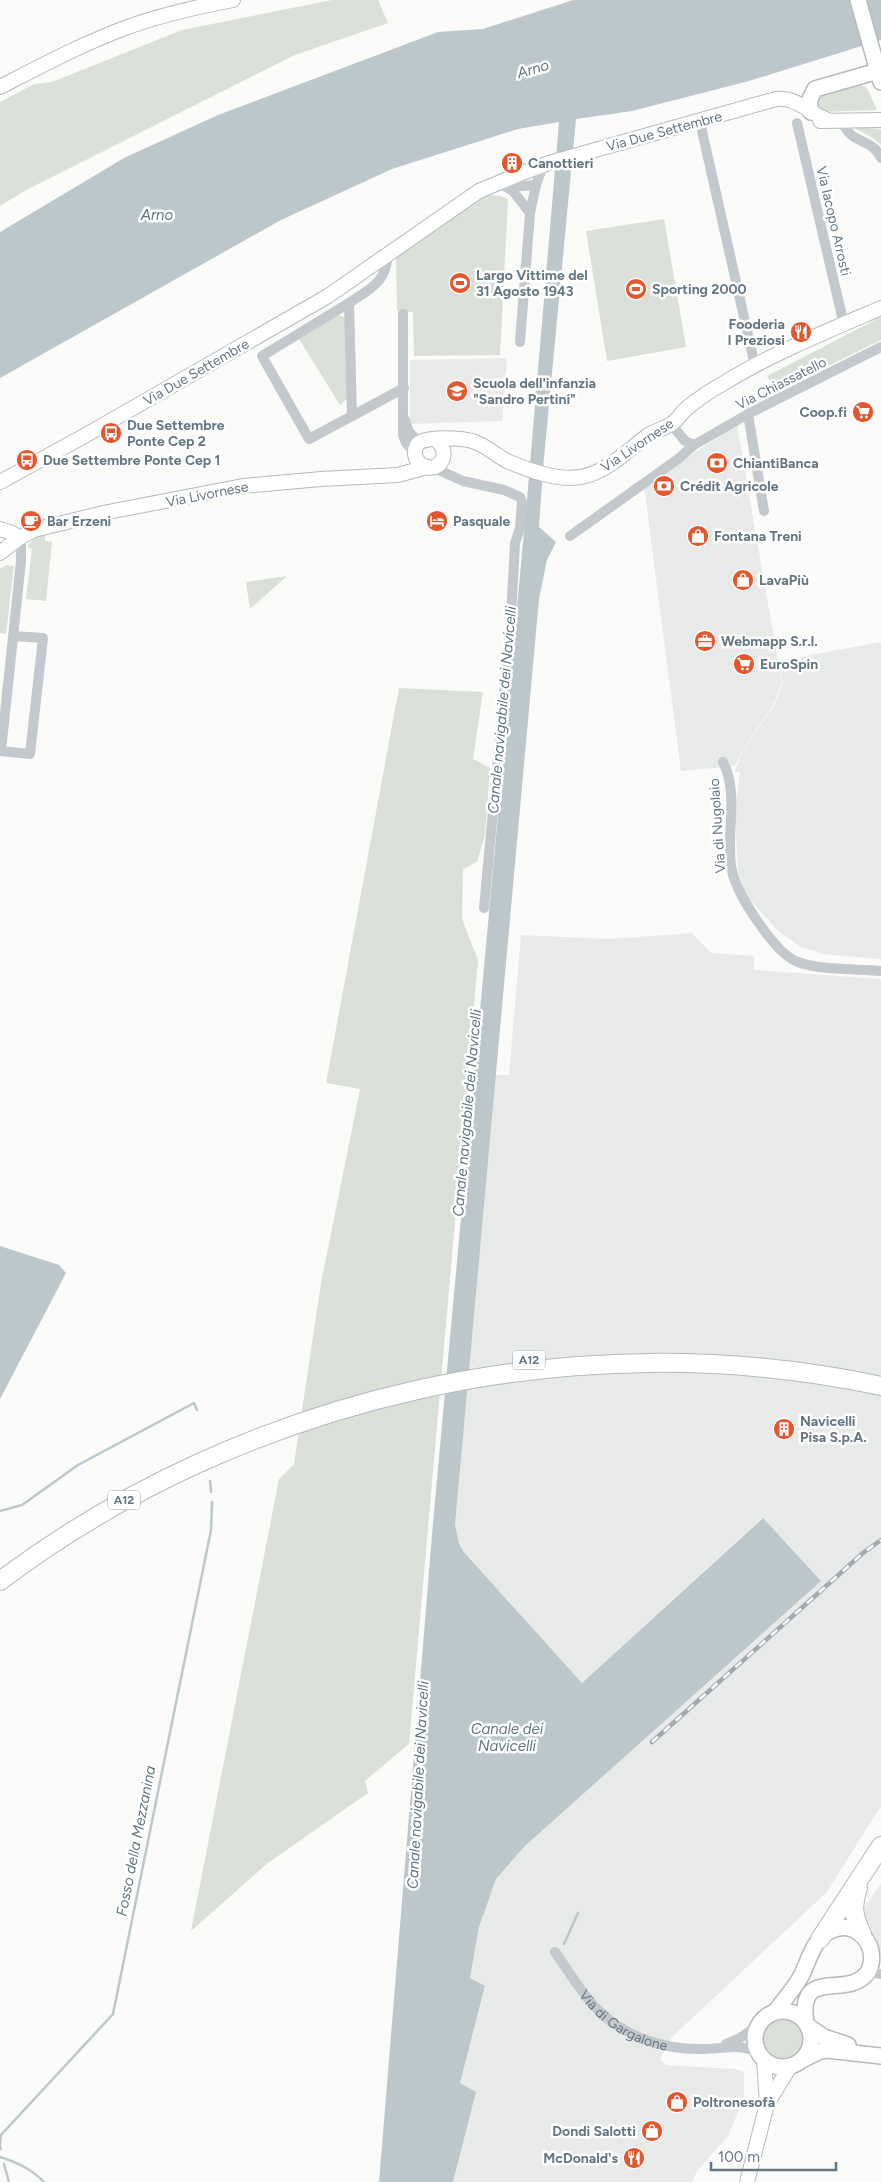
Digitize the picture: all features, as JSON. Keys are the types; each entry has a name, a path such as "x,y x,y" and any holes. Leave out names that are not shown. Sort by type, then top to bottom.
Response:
{"highway":[{"name":"A12","path":"0,1569 53,1532 138,1481 188,1456 256,1433 349,1396 428,1377 498,1364 570,1356 662,1352 728,1354 835,1366 881,1375"},
{"name":"A12","path":"0,1582 49,1546 116,1505 256,1433 416,1390 477,1378 551,1368 643,1363 703,1364 797,1372 881,1386"},
{"path":"820,1939 881,1846"},
{"path":"860,1877 853,1906 862,1934"}],"main road":[{"path":"0,86 90,42 125,28 164,15 233,0"},
{"path":"811,112 809,101 815,89 880,74 858,0"},
{"path":"755,106 778,99 790,100 811,112 835,120"},
{"path":"755,106 780,105 812,120 880,120"},
{"name":"Via Due Settembre","path":"0,482 60,450 340,288 467,198 503,185 546,164 755,106"},
{"name":"Via Livornese","path":"420,439 464,440 479,444 516,464 559,477 575,478 595,473 652,433 671,424 688,407 705,395 755,366 881,308"},
{"path":"400,474 415,454 420,439 441,444 437,462 418,461 415,454"},
{"name":"Via Livornese","path":"0,553 19,538 38,528 243,486 400,474 437,462 456,444 464,440"},
{"path":"0,529 12,533 19,538"},
{"path":"767,2104 795,2064 806,2055 810,2046 811,2036 804,2006 813,1990 826,1985 841,1986 854,1984 862,1978 871,1966 871,1951 862,1934 853,1928 838,1928 820,1939 810,1955 800,1979 775,2012"},
{"path":"747,2182 767,2104 762,2056 755,2040 758,2026 768,2015 775,2012 792,2012 800,2016 807,2025 824,2037 838,2043 880,2053"},
{"path":"762,2056 776,2066 795,2064 820,2051 828,2050 880,2053"}],"street":[{"path":"835,120 847,133 873,146 881,158"},
{"path":"700,122 755,366"},
{"name":"Via Iacopo Arrosti","path":"797,123 844,325"},
{"path":"520,342 530,213 536,185 546,164"},
{"path":"503,185 536,185"},
{"path":"503,185 520,199 530,213"},
{"name":"Via Due Settembre","path":"388,254 384,275 373,286 349,303 262,356 309,438 404,388"},
{"path":"349,303 352,416"},
{"path":"403,314 404,417 420,439"},
{"name":"Via Chiassatello","path":"570,536 678,459 694,445 748,414 881,347"},
{"path":"748,414 764,511"},
{"path":"671,424 684,441 694,445"},
{"path":"437,462 450,474 463,481 504,490 520,497 522,502 520,528 514,548 510,618 484,908"},
{"path":"13,636 43,638 30,754 1,751 21,554 19,538"},
{"name":"Via di Nugolaio","path":"723,762 728,773 731,788 731,867 743,900 763,928 783,953 798,962 810,966 881,971"},
{"path":"871,1951 881,1964"},
{"name":"Via di Gargalone","path":"555,1952 596,2007 624,2030 656,2044 673,2048 749,2047 762,2056"},
{"path":"862,1978 875,1973 881,1974"},
{"name":"Via di Gargalone","path":"716,2048 740,2038 758,2026"}],"shaded area":[{"path":"332,0 378,0 388,23 295,55 28,189 0,206 0,102 34,84 52,82 182,30"},
{"path":"859,84 867,88 877,110 823,112 817,108 816,99 818,96"},
{"path":"853,127 881,129 881,145 873,138"},
{"path":"489,195 508,199 500,355 414,356 413,312 397,311 396,258 477,199"},
{"name":"Sporting 2000","path":"664,219 686,347 607,361 586,231"},
{"path":"337,315 345,317 347,399 340,405 299,339"},
{"path":"881,317 881,340 776,392 767,376"},
{"name":"Scuola dell'infanzia \"Sandro Pertini\"","path":"507,358 502,421 410,424 410,360"},
{"path":"737,425 778,661 881,642 881,959 823,954 799,946 778,931 746,895 738,873 735,811 740,772 734,772 744,749 773,707 783,683 780,670 782,683 772,707 744,748 735,766 681,771 644,486"},
{"path":"45,534 45,541 52,542 46,601 26,599 32,549 27,546 35,538"},
{"path":"6,565 14,566 6,634 0,633 0,569"},
{"path":"287,576 250,609 246,582"},
{"path":"399,688 483,692 473,759 490,768 485,835 477,862 463,869 462,919 478,960 409,1744 365,1781 368,1793 268,1863 191,1931 279,1479 294,1464 321,1283 360,1089 326,1083"},
{"path":"692,933 711,953 754,956 754,970 881,979 881,1806 826,1893 672,2037 660,2059 666,2065 734,2069 744,2072 744,2098 728,2136 697,2171 692,2182 453,2182 476,2092 460,2083 485,1987 470,1978 479,1927 496,1879 525,1846 820,1581 762,1518 582,1683 463,1551 456,1534 455,1525 495,1075 509,1075 521,935 609,939"},
{"path":"881,1884 881,1954 861,1912"},
{"path":"783,2017 795,2021 801,2027 805,2039 801,2051 795,2057 783,2061 771,2057 765,2051 761,2039 765,2027 771,2021"}],"water":[{"path":"573,0 881,0 881,40 749,81 632,111 576,119 539,527 556,542 547,560 539,599 455,1525 463,1551 582,1683 763,1518 821,1581 525,1846 496,1879 479,1927 470,1978 485,1986 460,2083 476,2092 453,2182 379,2182 433,1523 528,488 559,122 518,129 392,169 281,220 0,378 0,232 124,158 218,115 438,32 483,29"},
{"path":"0,1246 59,1265 66,1273 0,1399"}],"waterway":[{"path":"0,1511 22,1505 78,1465 194,1403 197,1410"},
{"path":"210,1481 211,1492"},
{"name":"Fosso della Mezzanina","path":"0,2144 1,2135 113,2014 211,1530 212,1502"},
{"path":"564,1944 578,1913"},
{"name":"Fosso della Mezzanina","path":"0,2157 24,2167 44,2182"},
{"name":"Fosso della Mezzanina","path":"4,2164 9,2182"}],"railway":[{"path":"652,1742 863,1553 881,1540"}],"place":[{"name":"Canottieri","path":"512,163"},
{"name":"Largo Vittime del 31 Agosto 1943","path":"460,283"},
{"name":"Sporting 2000","path":"636,289"},
{"name":"Fooderia I Preziosi","path":"801,332"},
{"name":"Scuola dell'infanzia \"Sandro Pertini\"","path":"457,391"},
{"name":"Coop.fi","path":"863,412"},
{"name":"Due Settembre Ponte Cep 2","path":"111,433"},
{"name":"Due Settembre Ponte Cep 1","path":"27,460"},
{"name":"ChiantiBanca","path":"717,463"},
{"name":"Crédit Agricole","path":"664,486"},
{"name":"Bar Erzeni","path":"31,521"},
{"name":"Pasquale","path":"437,521"},
{"name":"Fontana Treni","path":"698,536"},
{"name":"LavaPiù","path":"743,580"},
{"name":"Webmapp S.r.l.","path":"705,641"},
{"name":"EuroSpin","path":"744,664"},
{"name":"Navicelli Pisa S.p.A.","path":"784,1429"},
{"name":"Poltronesofà","path":"677,2102"},
{"name":"Dondi Salotti","path":"652,2131"},
{"name":"McDonald's","path":"634,2158"}],"water label":[{"name":"Arno","path":"533,69"},
{"name":"Arno","path":"157,215"},
{"name":"Canale navigabile dei Navicelli","path":"502,710"},
{"name":"Canale navigabile dei Navicelli","path":"467,1113"},
{"name":"Canale dei Navicelli","path":"507,1738"},
{"name":"Canale navigabile dei Navicelli","path":"418,1785"}]}
